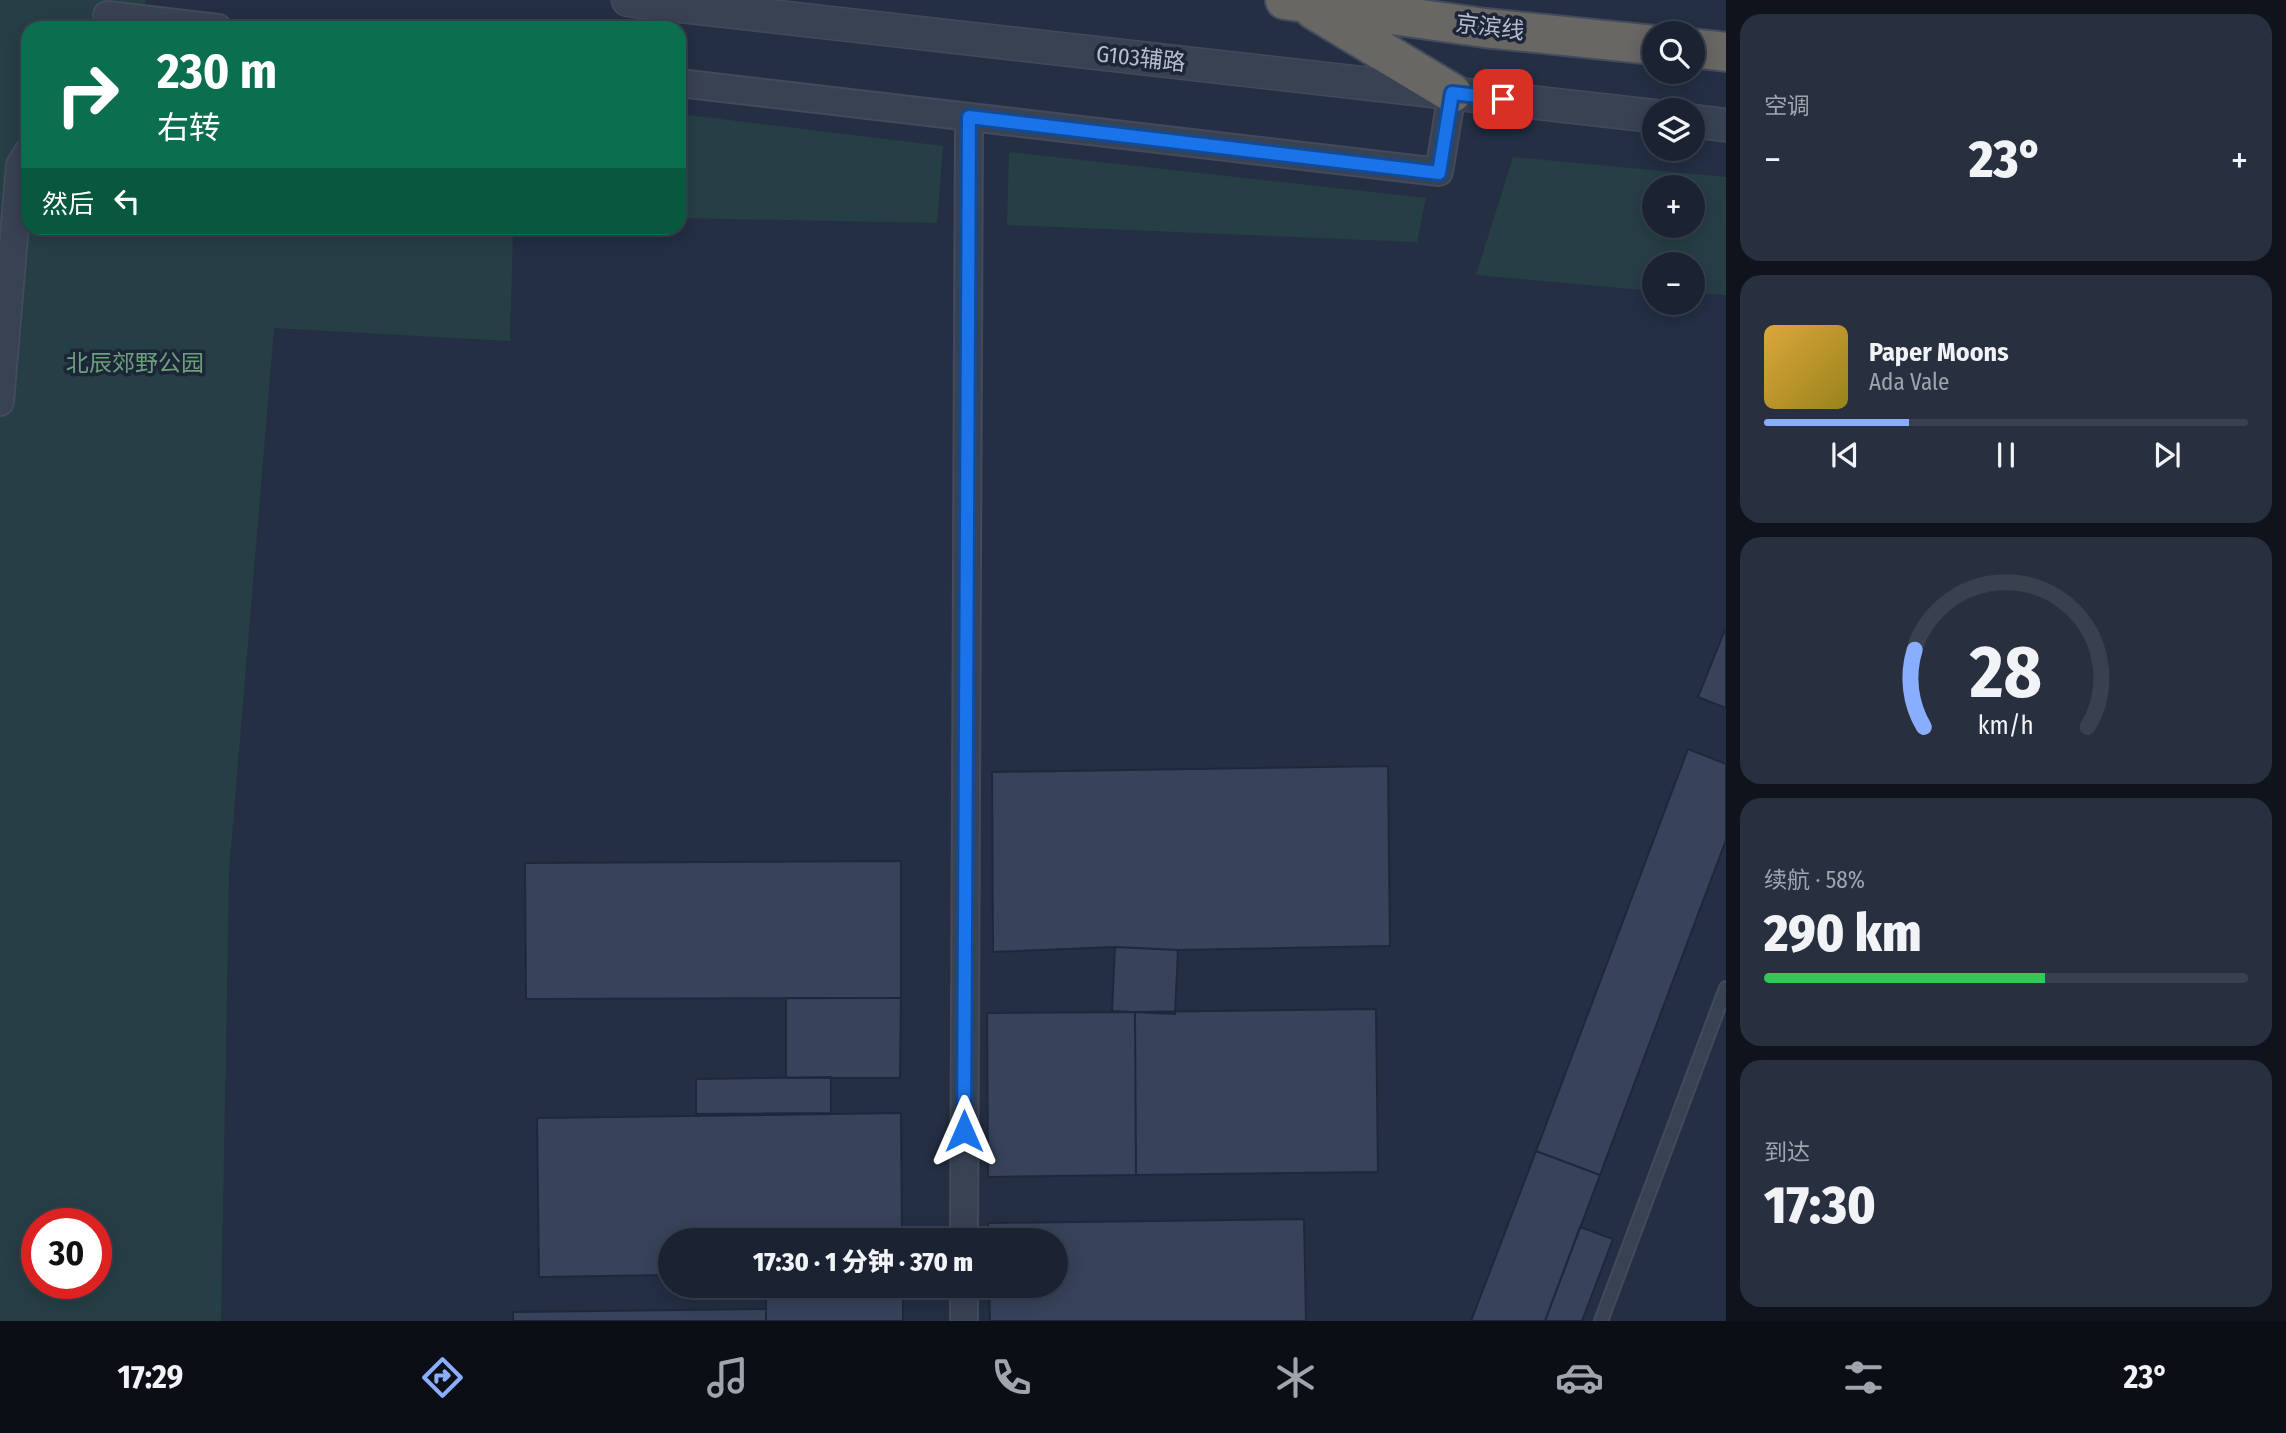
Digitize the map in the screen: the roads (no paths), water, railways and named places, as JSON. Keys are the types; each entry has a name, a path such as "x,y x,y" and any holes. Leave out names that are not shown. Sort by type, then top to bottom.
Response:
{"highway":[{"path":"1293,1 1452,93"},
{"name":"京滨线","path":"1293,1 1485,27 1642,44"},
{"path":"1705,50 1726,52"}],"street":[{"name":"G103辅路","path":"628,0 1642,115"},
{"path":"105,14 162,21"},
{"path":"686,84 1439,173 1452,93"},
{"path":"964,1228 969,117"},
{"path":"1705,123 1726,125"},
{"path":"0,402 21,163"},
{"path":"964,1298 964,1321"}],"lane":[{"path":"1601,1321 1726,988"}],"park label":[{"name":"北辰郊野公园","path":"135,363"}]}
